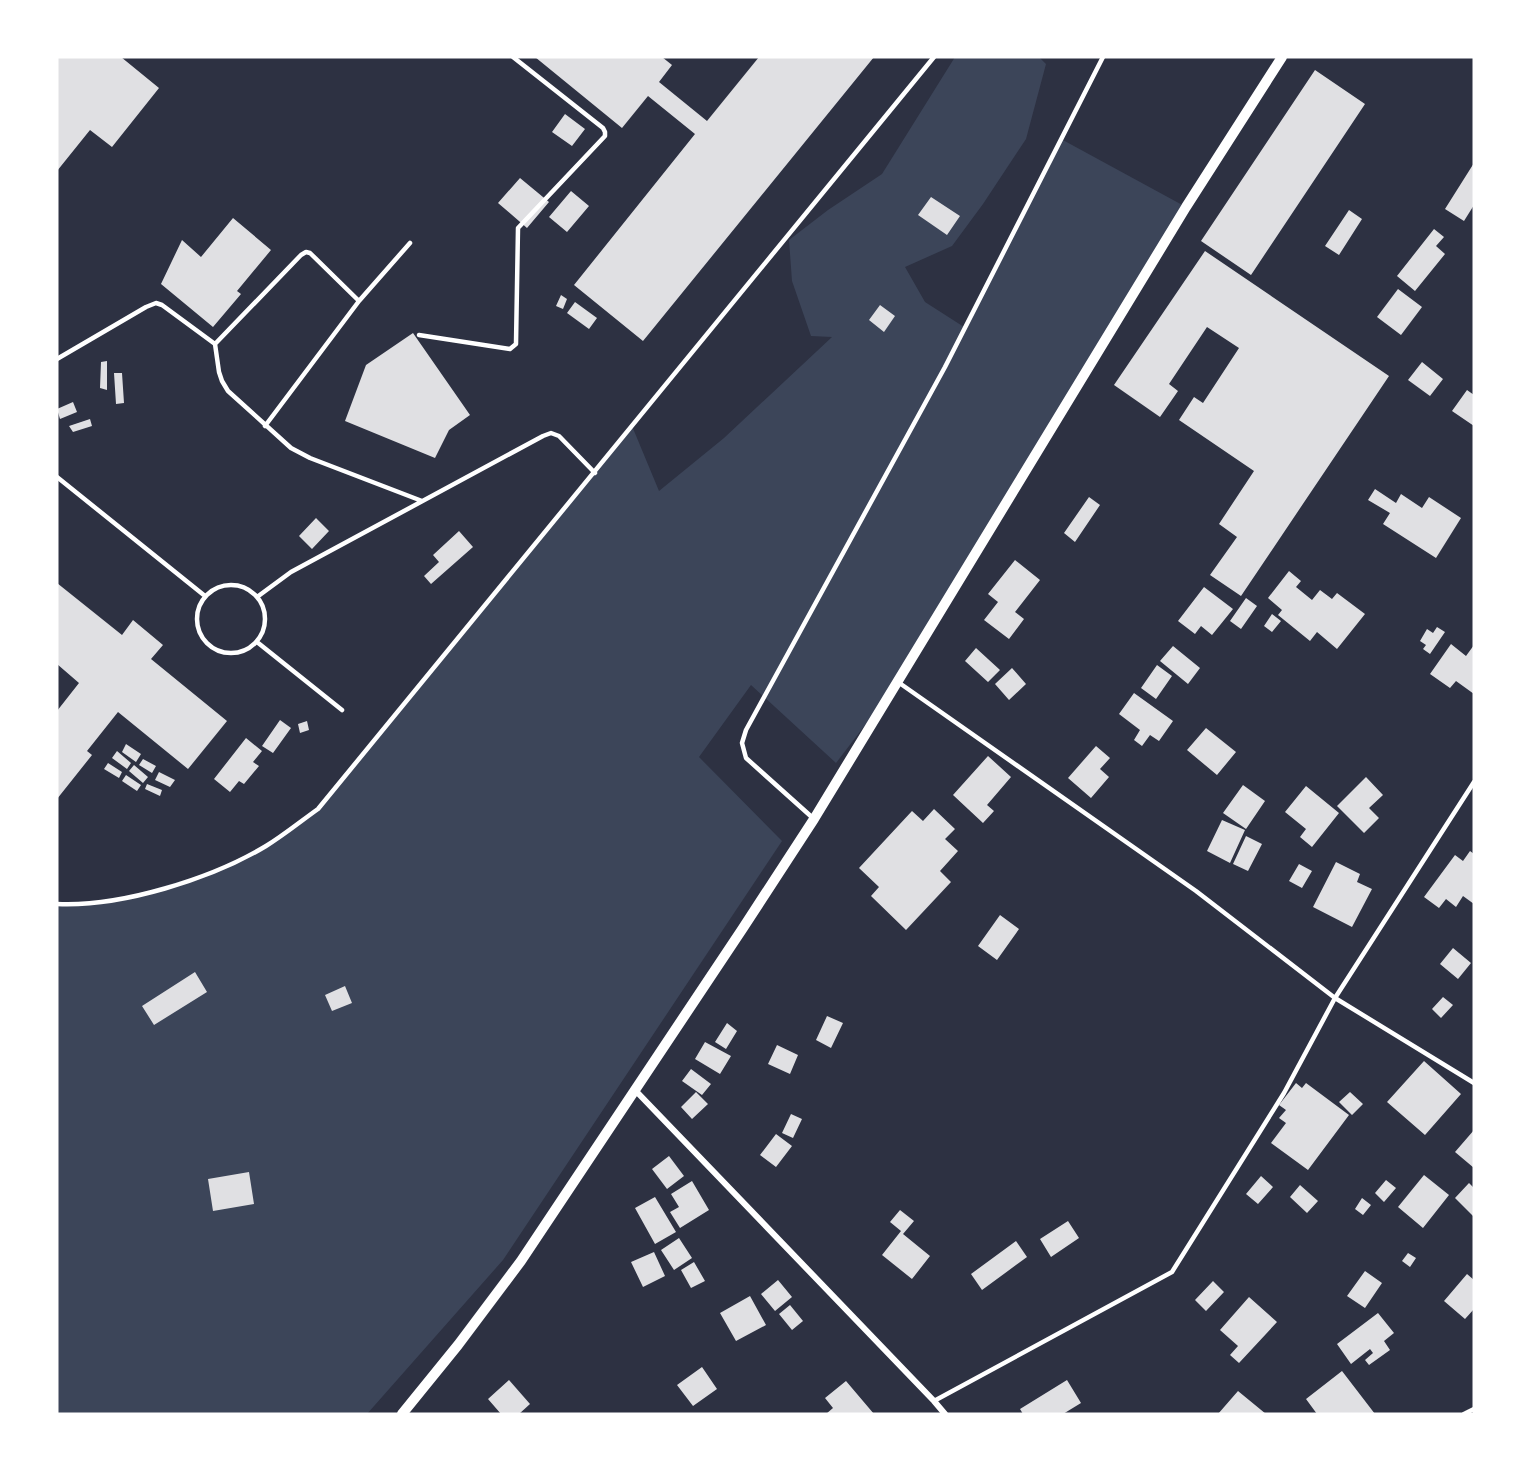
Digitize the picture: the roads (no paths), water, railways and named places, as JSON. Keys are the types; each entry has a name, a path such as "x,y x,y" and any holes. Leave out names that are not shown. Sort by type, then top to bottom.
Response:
{"street":[{"path":"402,1414 458,1345 521,1261 814,819 1186,207 1282,57"},
{"path":"634,1089 945,1414"}],"lane":[{"path":"420,335 513,348 516,344 518,228 605,136 603,128 513,57"},
{"path":"57,904 75,905 117,900 218,870 266,846 318,809 934,57"},
{"path":"814,819 746,758 742,744 746,730 945,367 1103,57"},
{"path":"265,426 359,301 410,243"},
{"path":"215,344 306,252 310,253 359,301"},
{"path":"57,359 146,306 156,303 162,305 215,344 222,381 228,391 291,448 310,458 422,501"},
{"path":"257,597 291,572 551,433 559,436 594,473"},
{"path":"57,477 205,596"},
{"path":"231,584 250,590 257,597 262,605 265,624 257,642 241,653 231,654 212,648 204,642 197,624 200,604 212,590 231,584"},
{"path":"257,642 342,710"},
{"path":"898,682 1196,891 1335,998 1474,1083"},
{"path":"934,1401 1172,1272 1284,1093 1335,998 1474,782"},
{"path":"1464,1414 1474,1410"}]}
